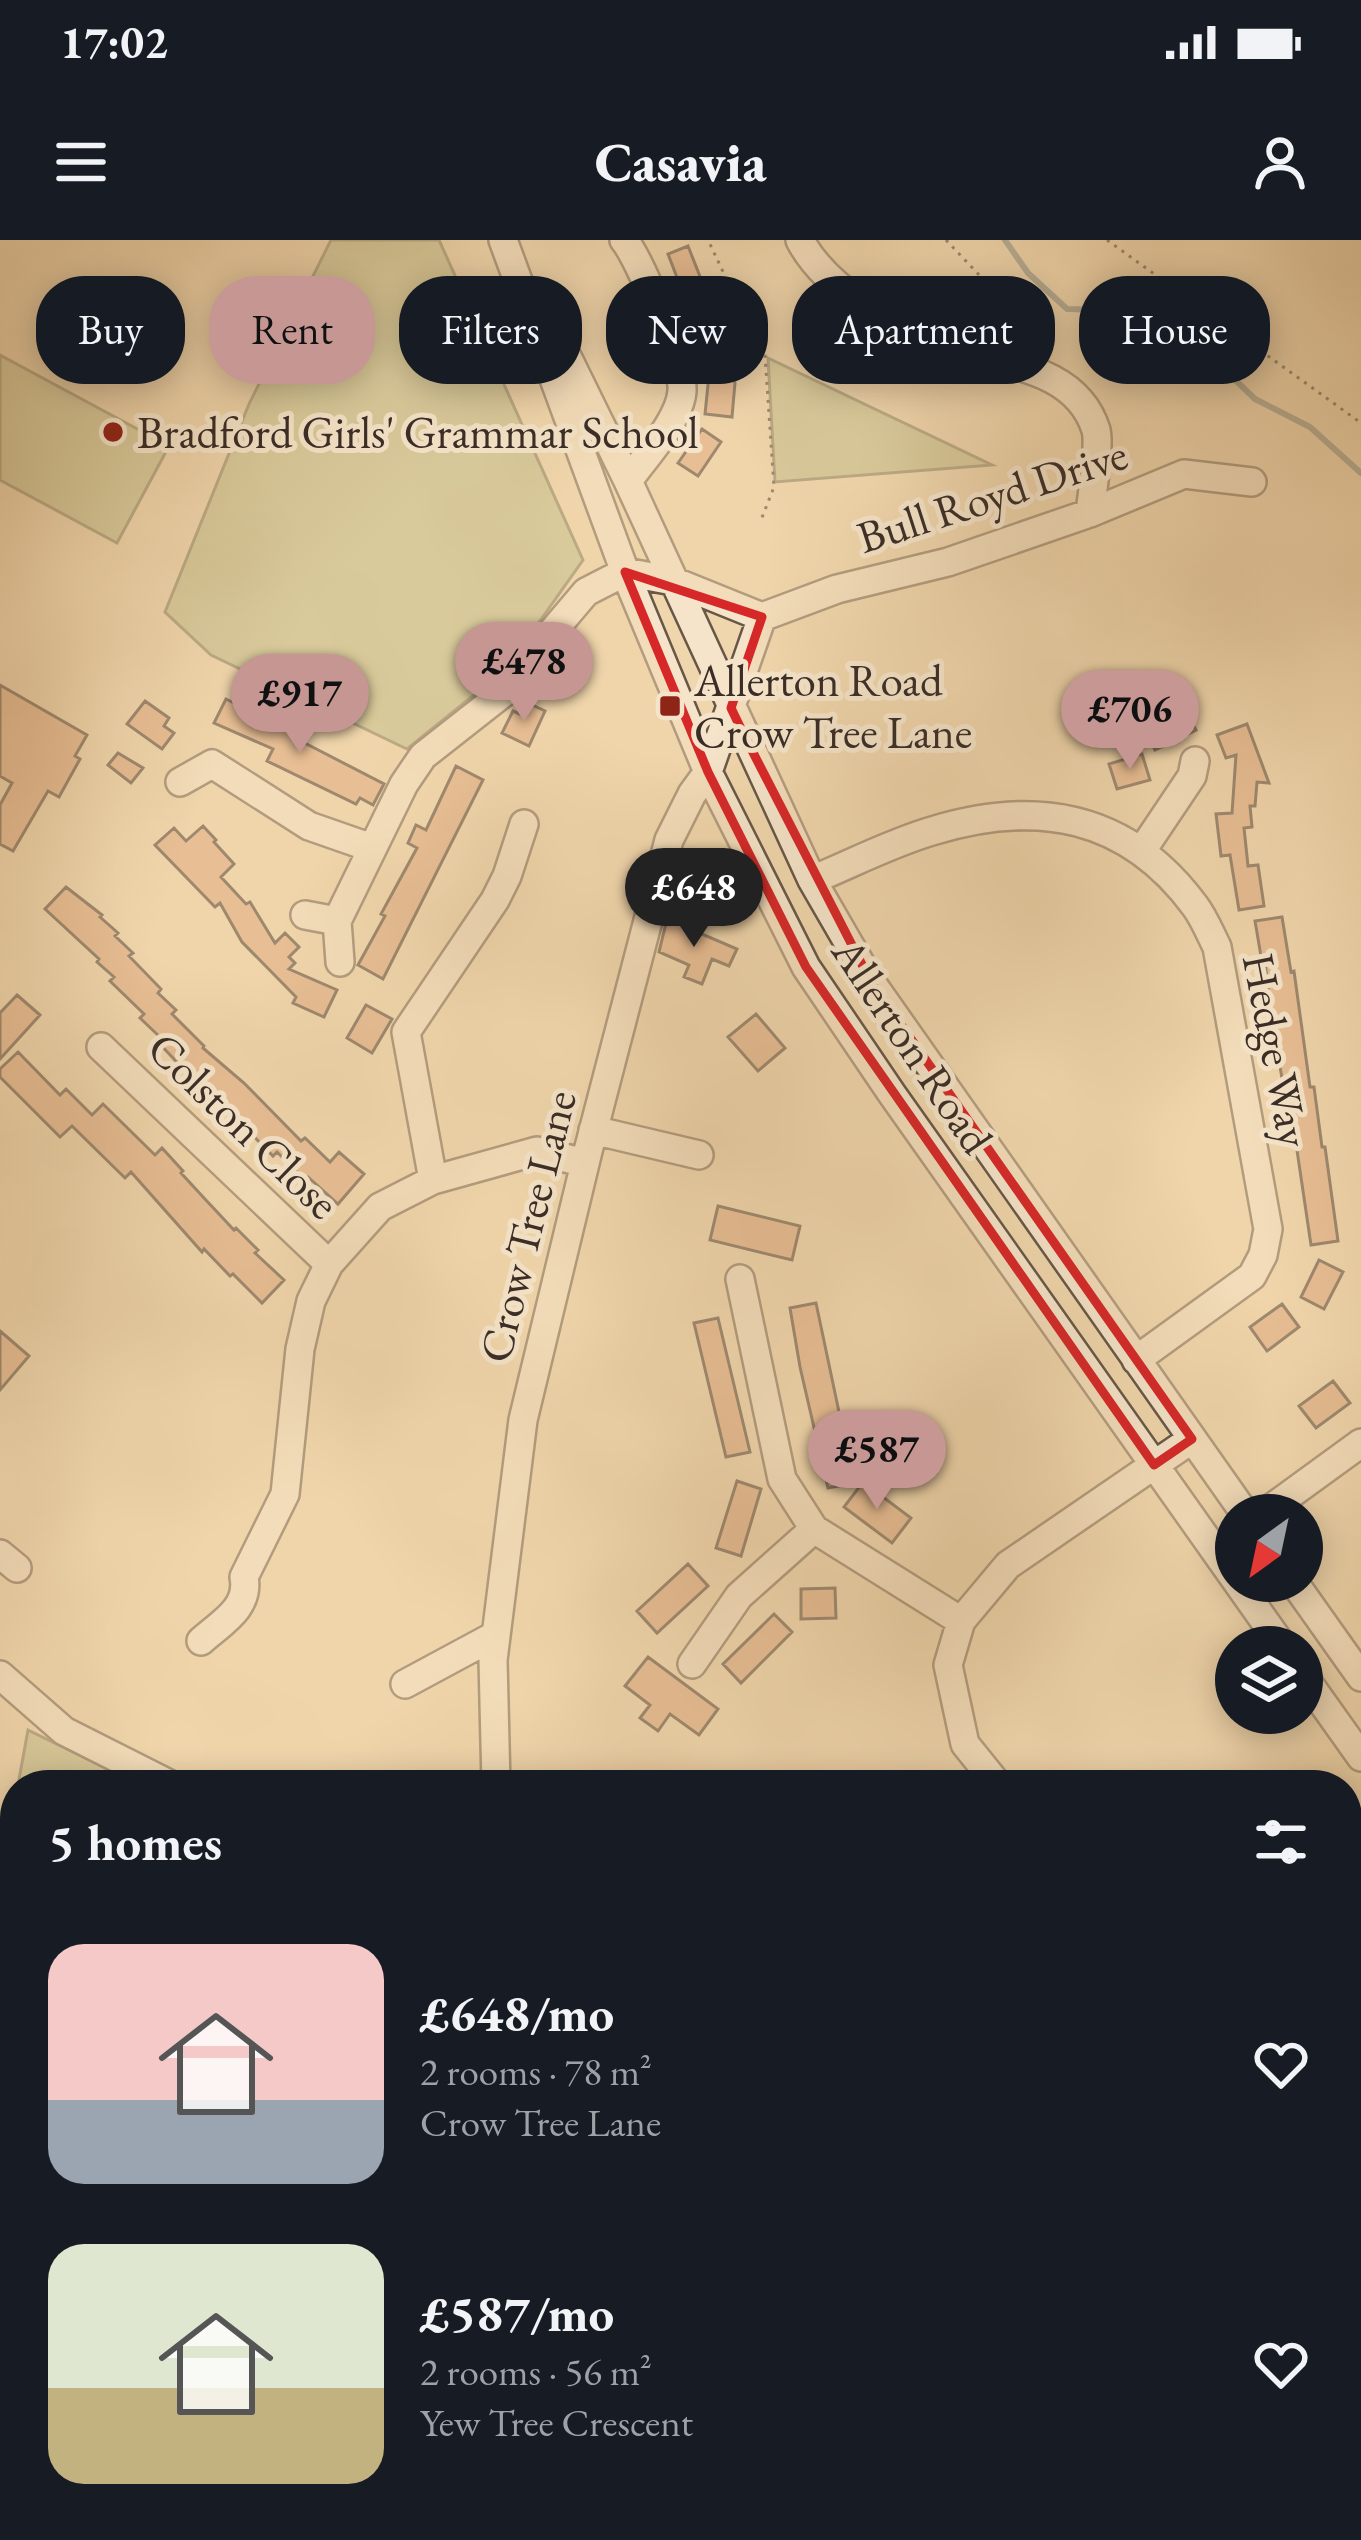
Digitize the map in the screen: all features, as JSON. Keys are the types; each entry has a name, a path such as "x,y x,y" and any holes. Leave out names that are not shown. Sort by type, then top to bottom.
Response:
{"street":[{"name":"Allerton Road","path":"506,240 628,481 812,880 872,982 1231,1494"},
{"name":"Allerton Road","path":"506,240 625,572 708,772 806,967 1268,1626"},
{"path":"624,240 644,276"},
{"path":"800,240 828,276"},
{"path":"1055,379 1083,406 1097,432 1090,513"},
{"path":"628,481 672,420 680,384"},
{"name":"Bull Royd Drive","path":"762,617 837,589 948,562 1090,513 1184,474 1252,482"},
{"path":"340,962 337,921 404,784 423,756 516,683 586,592 625,572 674,581 762,617 731,708"},
{"name":"Crow Tree Lane","path":"496,1770 493,1660 523,1420 669,840 708,772 731,708"},
{"path":"179,782 206,751 309,826 372,848"},
{"path":"1141,851 1192,776 1196,761"},
{"name":"Hedge Way","path":"812,880 931,831 996,816 1034,814 1072,819 1110,833 1141,851 1196,908 1217,946 1268,1229 1263,1255 1252,1276 1136,1360"},
{"path":"433,1180 406,1032 495,900 524,824"},
{"path":"305,915 337,921"},
{"name":"Colston Close","path":"101,1047 329,1264"},
{"path":"593,1130 699,1155"},
{"path":"201,1641 237,1611 246,1590 244,1577 285,1494 300,1349 310,1301 329,1264 380,1208 433,1180 537,1151 585,1163"},
{"path":"740,1279 782,1479 814,1529 961,1621"},
{"path":"986,1770 965,1744 948,1665 961,1621 1008,1565 1192,1439"},
{"path":"1291,1494 1361,1443"},
{"path":"692,1664 739,1596 814,1529"},
{"path":"1308,1602 1361,1677"},
{"path":"405,1684 496,1635"},
{"path":"0,1675 64,1731 141,1770"},
{"path":"1323,1704 1361,1757"}],"path":[{"path":"708,240 725,276"},
{"path":"946,240 980,276"},
{"path":"1108,240 1361,423"},
{"path":"761,520 774,487 767,384"}],"highlighted area":[{"path":"625,572 762,617 731,708 871,982 1192,1439 1154,1465 806,967 708,772"}],"green space":[{"path":"331,240 439,240 455,276 399,276 399,384 504,384 583,560 506,669 407,749 211,655 165,612 259,384 375,384 375,276 313,276"},
{"path":"0,355 36,374 36,384 54,384 169,446 117,543 0,480"},
{"path":"768,358 792,369 792,384 822,384 992,465 775,482"},
{"path":"28,1730 109,1770 21,1770"}],"building":[{"path":"688,246 700,276 676,276 668,254"},
{"path":"708,384 735,384 732,417 705,414"},
{"path":"702,429 721,442 698,476 678,463"},
{"path":"0,685 87,735 59,797 48,791 13,851 0,844 0,805 12,783 0,776"},
{"path":"226,699 384,784 373,805 360,798 356,804 267,761 273,749 214,723"},
{"path":"145,701 169,718 164,726 174,733 162,749 127,724"},
{"path":"526,702 545,711 529,746 502,733 513,711 520,714"},
{"path":"1184,707 1196,730 1155,750 1144,727"},
{"path":"1247,724 1269,783 1257,782 1255,806 1250,806 1252,827 1244,828 1248,866 1258,865 1264,906 1239,910 1230,855 1221,856 1216,814 1232,813 1236,755 1226,758 1217,735"},
{"path":"118,753 143,768 131,783 108,765"},
{"path":"1142,754 1150,780 1117,789 1109,764"},
{"path":"456,766 483,780 383,979 358,965 417,848 408,843 416,825 426,830"},
{"path":"203,826 234,864 221,877 246,904 250,902 275,943 285,933 299,947 289,957 295,963 289,969 337,990 324,1017 293,1003 296,997 242,942 220,903 215,907 155,845 174,828 186,841"},
{"path":"66,887 118,933 115,936 133,953 129,956 161,989 158,993 176,1010 172,1014 203,1048 301,1141 305,1138 330,1162 339,1152 364,1174 338,1204 277,1152 273,1156 213,1095 206,1104 180,1081 187,1073 140,1018 144,1014 110,981 114,977 99,959 45,909"},
{"path":"1282,917 1338,1241 1311,1245 1255,921"},
{"path":"667,919 737,949 729,966 712,959 702,984 684,977 689,965 659,952"},
{"path":"17,995 40,1015 0,1059 0,1013"},
{"path":"366,1005 392,1019 372,1053 347,1038"},
{"path":"756,1014 785,1048 758,1071 728,1037"},
{"path":"18,1052 60,1095 66,1089 92,1115 103,1104 155,1155 162,1148 284,1280 262,1303 204,1249 202,1252 131,1172 125,1178 72,1126 60,1137 0,1077 0,1069"},
{"path":"718,1206 800,1226 792,1260 710,1240"},
{"path":"1319,1260 1343,1272 1324,1309 1301,1297"},
{"path":"816,1303 854,1483 828,1488 790,1308"},
{"path":"1282,1304 1299,1327 1267,1351 1250,1327"},
{"path":"718,1318 750,1452 726,1457 694,1323"},
{"path":"0,1331 29,1356 0,1390"},
{"path":"1333,1381 1350,1403 1316,1428 1299,1406"},
{"path":"737,1481 761,1489 741,1556 716,1548"},
{"path":"863,1482 911,1518 892,1543 844,1507"},
{"path":"688,1564 708,1586 657,1633 637,1611"},
{"path":"835,1588 836,1618 801,1619 801,1589"},
{"path":"774,1614 792,1632 741,1683 723,1664"},
{"path":"648,1657 718,1709 699,1735 670,1714 658,1731 640,1718 650,1705 625,1686"}],"waterway":[{"path":"1005,240 1028,273 1067,309 1106,310 1164,346 1231,376 1255,399 1310,427 1361,473"}],"place":[{"name":"Bradford Girls' Grammar School","path":"113,432"},
{"name":"Allerton Road Crow Tree Lane","path":"670,706"}]}
